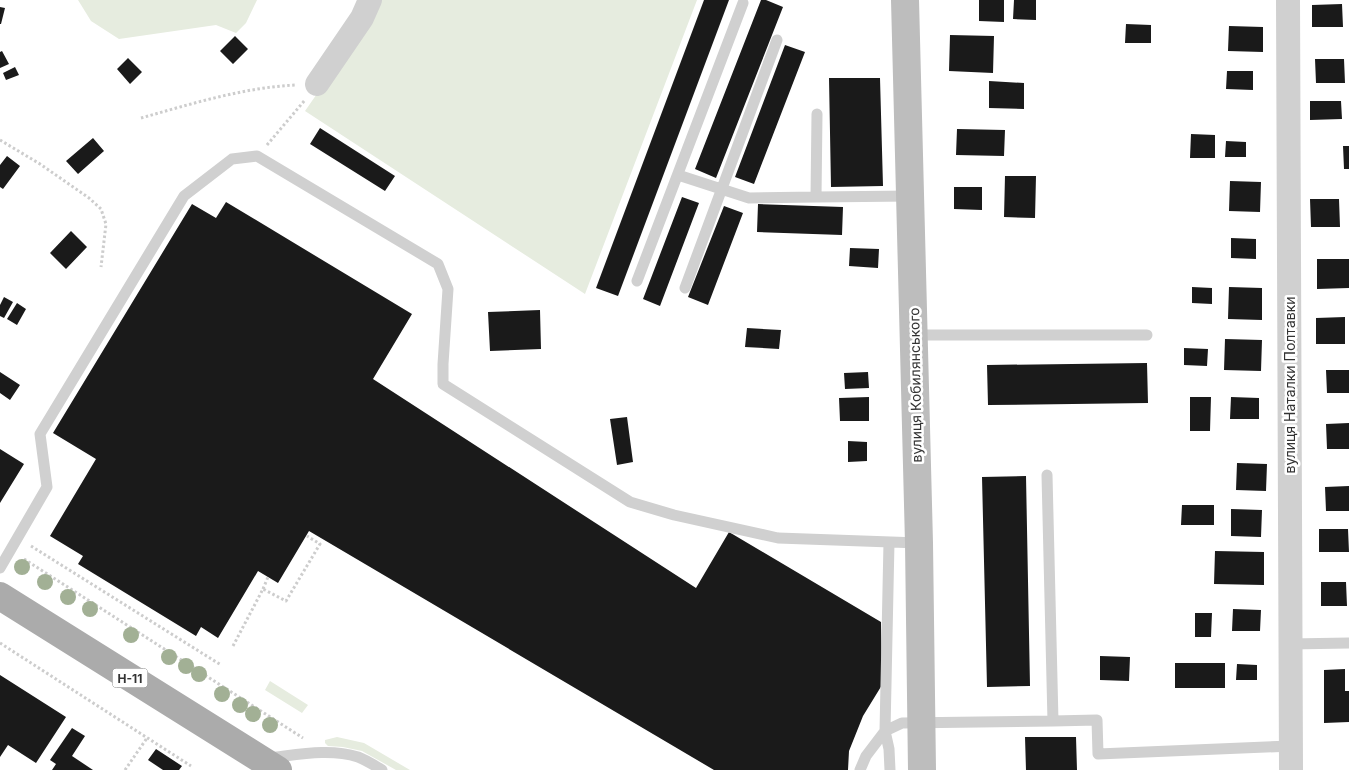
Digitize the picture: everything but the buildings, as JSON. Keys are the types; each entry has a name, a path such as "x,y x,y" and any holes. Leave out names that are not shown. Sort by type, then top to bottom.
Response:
{"main road":[{"name":"вулиця Кобилянського","path":"905,0 919,543 922,770"},
{"name":"Н-11","path":"0,596 269,764"}],"street":[{"path":"317,84 362,18 370,0"},
{"name":"вулиця Наталки Полтавки","path":"1288,0 1291,770"}],"lane":[{"path":"636,282 743,3"},
{"path":"684,288 722,191 777,40"},
{"path":"816,197 817,114"},
{"path":"0,568 47,487 40,434 184,196 232,159 257,156 438,264 448,289 442,364 443,384 630,502 674,515 778,538 919,543"},
{"path":"678,175 748,198 911,196"},
{"path":"914,336 1147,335"},
{"path":"1047,475 1053,721"},
{"path":"889,542 886,731 890,770"},
{"path":"1290,644 1349,643"},
{"path":"860,770 866,756 886,731 902,723 1096,720 1098,754 1290,746"},
{"path":"269,764 326,753 360,758 382,770"}],"path":[{"path":"142,118 187,105 275,86 317,84"},
{"path":"257,156 300,108 317,84"},
{"path":"0,140 40,164 89,198 101,209 106,224 101,267"},
{"path":"263,589 286,601 320,544 307,536"},
{"path":"18,538 221,665"},
{"path":"10,551 326,753"},
{"path":"232,646 268,577"},
{"path":"0,643 191,766"},
{"path":"125,770 147,738"}],"shaded area":[{"path":"78,0 257,0 246,23 236,33 216,25 119,39 91,21"},
{"path":"378,0 697,0 585,294 305,111 369,19"},
{"path":"270,681 308,705 302,713 265,690"},
{"path":"337,737 364,743 410,770 396,770 362,751 328,746 325,743 325,740"}]}
